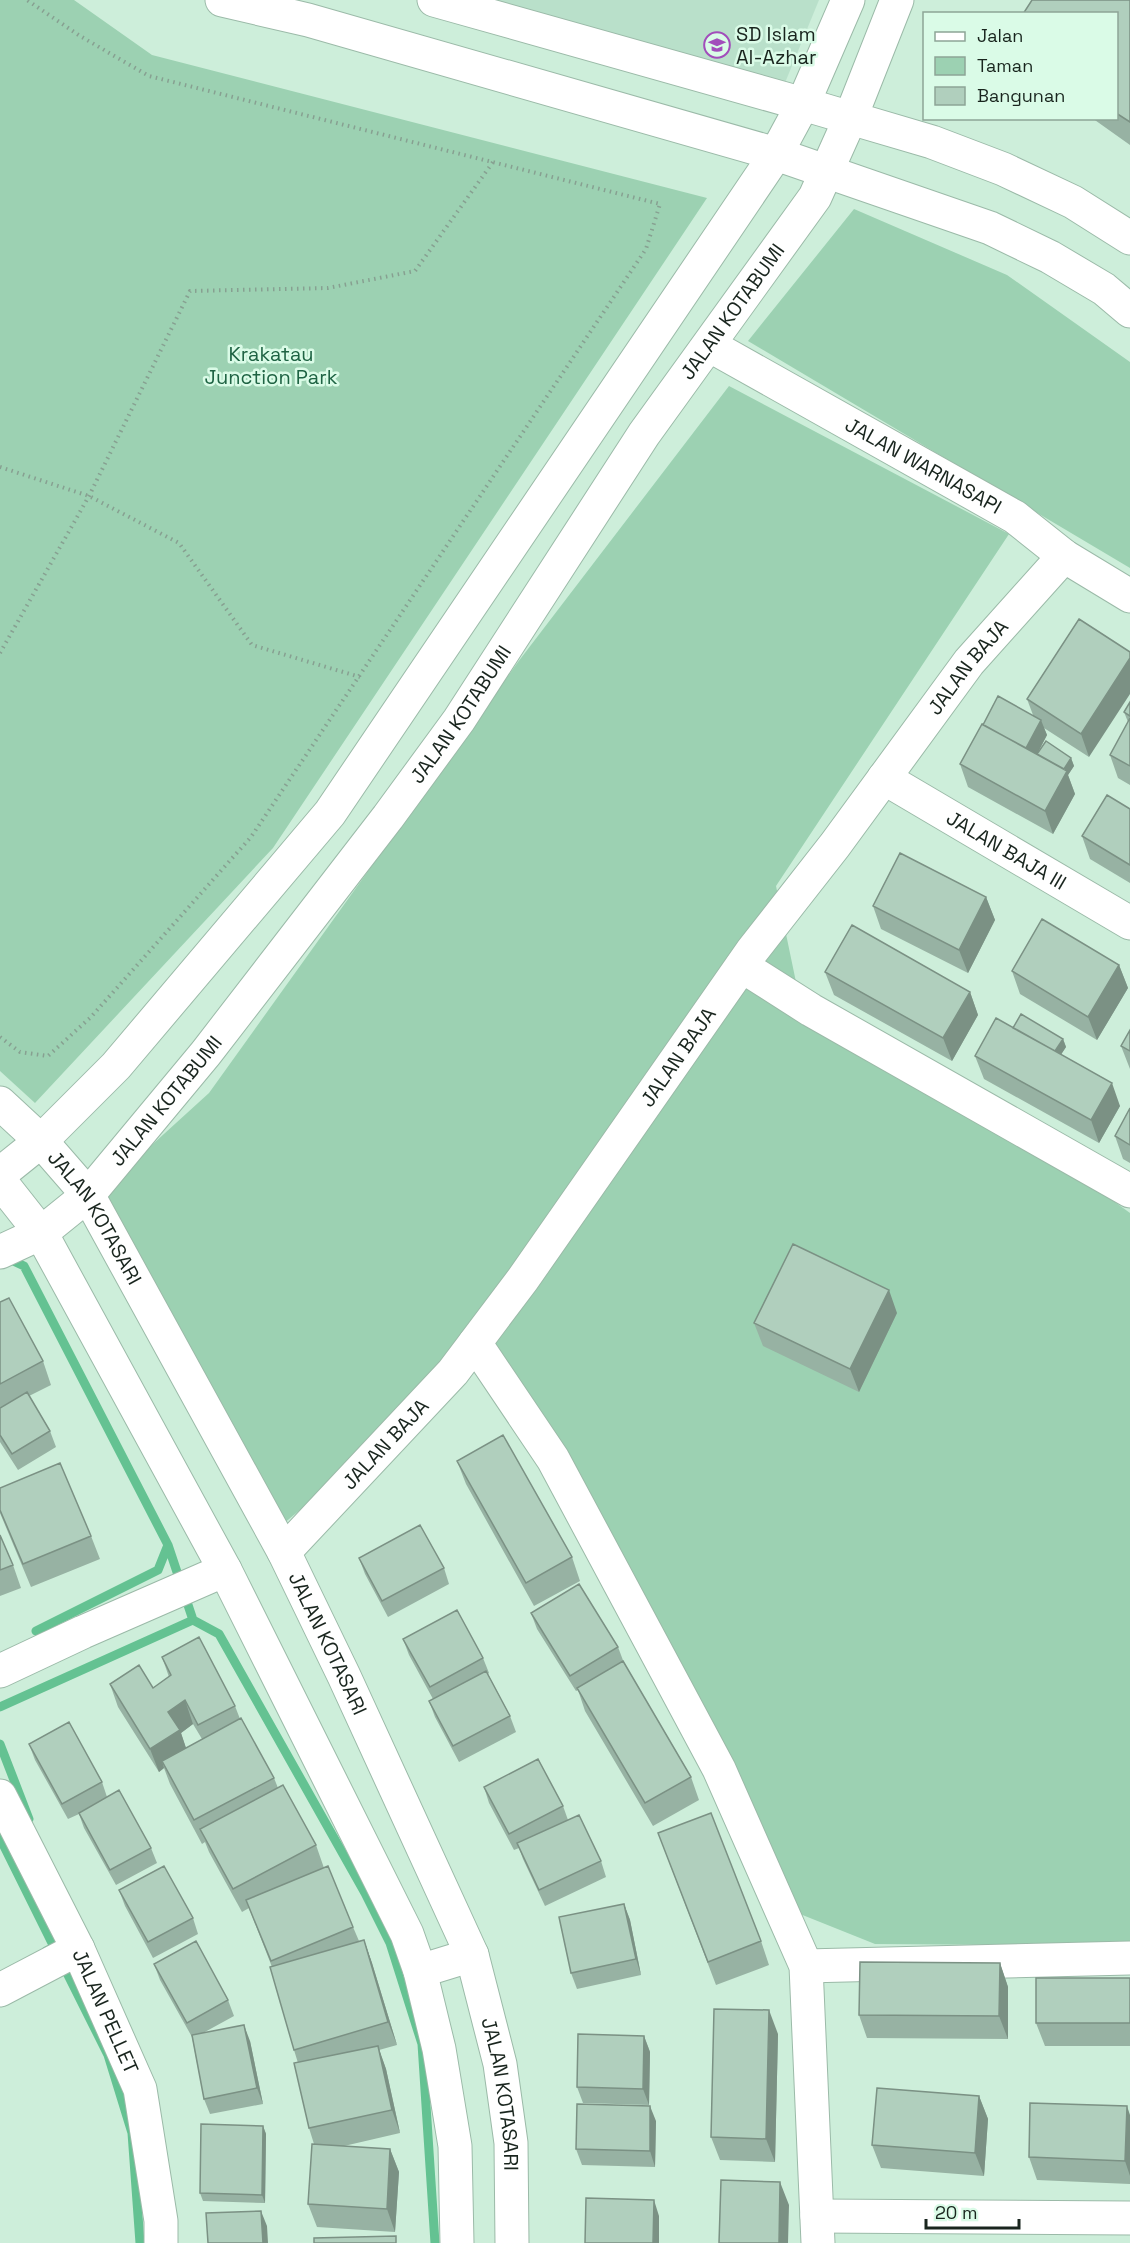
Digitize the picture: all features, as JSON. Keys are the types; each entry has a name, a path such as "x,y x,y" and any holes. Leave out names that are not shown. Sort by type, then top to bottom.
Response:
{"street":[{"path":"222,0 312,10 826,171 990,228 1050,257 1104,289 1130,311"},
{"path":"434,0 932,142 1003,169 1073,202 1130,238"},
{"path":"0,1174 41,1141 116,1066 330,813 776,154 803,104 848,0"},
{"name":"JALAN KOTABUMI","path":"0,1252 41,1233 88,1195 206,1053 388,817 459,720 645,434 815,197 850,119 897,0"},
{"name":"JALAN WARNASAPI","path":"709,345 1015,517 1064,556 1130,596"},
{"name":"JALAN BAJA","path":"284,1552 439,1388 475,1343 523,1279 742,966 969,662 1064,556"},
{"name":"JALAN BAJA III","path":"884,778 1130,923"},
{"path":"742,966 811,1010 1130,1191"},
{"name":"JALAN KOTASARI","path":"0,1103 41,1141 88,1195 284,1552 344,1676 472,1955 500,2064 505,2098 511,2143 512,2243"},
{"path":"0,1181 41,1233 221,1572 407,1934 420,1971 439,2049 455,2146 457,2243"},
{"path":"475,1343 553,1459 719,1769 806,1966 818,2230 1130,2218"},
{"path":"0,1671 221,1572"},
{"name":"JALAN PELLET","path":"0,1796 65,1956 140,2089 161,2221 161,2243"},
{"path":"420,1971 472,1955"},
{"path":"0,1990 65,1956"},
{"path":"806,1966 1130,1958"}],"path":[{"path":"0,1037 20,1052 48,1056 91,1017 251,837 646,249 660,204 150,76 80,36 27,0"},
{"path":"0,652 89,496 190,291 328,288 415,271 493,162"},
{"path":"0,467 89,496 179,543 252,645 360,677"}],"shaded area":[{"name":"SD Islam Al-Azhar","path":"484,0 819,0 782,90"}],"green space":[{"name":"Krakatau Junction Park","path":"0,0 74,0 152,55 707,198 273,848 35,1103 0,1071"},
{"path":"854,209 1007,275 1130,362 1130,568 748,341"},
{"path":"729,386 1009,534 776,886 801,1006 1042,1149 1130,1213 1130,1946 875,1944 795,1912 489,1351 276,1530 87,1204 209,1093 518,662"}],"building":[{"path":"1032,0 1130,0 1130,122 1118,114 1118,12 1024,12"},
{"path":"1079,619 1130,652 1130,658 1081,734 1027,699"},
{"path":"998,696 1041,720 1026,748 983,725"},
{"path":"1130,702 1130,716 1124,712"},
{"path":"1130,718 1130,766 1110,755"},
{"path":"982,724 1067,771 1045,811 960,764"},
{"path":"1046,741 1071,758 1064,769 1037,754"},
{"path":"1107,795 1130,809 1130,865 1082,836"},
{"path":"900,853 986,897 959,950 873,906"},
{"path":"1042,919 1119,965 1088,1017 1012,971"},
{"path":"852,925 970,992 943,1038 825,972"},
{"path":"1021,1014 1063,1039 1055,1051 1013,1028"},
{"path":"996,1018 1112,1083 1091,1120 975,1056"},
{"path":"1130,1030 1130,1051 1121,1046"},
{"path":"1130,1108 1130,1145 1115,1136"},
{"path":"793,1244 889,1290 850,1369 754,1323"},
{"path":"9,1298 43,1361 0,1384 0,1302"},
{"path":"27,1392 50,1431 12,1454 0,1435 0,1408"},
{"path":"503,1435 572,1557 526,1583 457,1461"},
{"path":"60,1463 91,1536 23,1564 0,1510 0,1488"},
{"path":"420,1525 444,1568 382,1601 359,1558"},
{"path":"0,1535 13,1565 0,1570"},
{"path":"579,1584 618,1647 570,1676 531,1613"},
{"path":"457,1610 483,1658 430,1687 403,1639"},
{"path":"199,1637 235,1706 198,1725 185,1700 168,1712 180,1730 150,1749 110,1684 139,1665 153,1688 171,1675 162,1657"},
{"path":"623,1661 691,1777 645,1803 577,1688"},
{"path":"486,1671 510,1716 453,1746 429,1701"},
{"path":"241,1718 274,1778 194,1820 162,1761"},
{"path":"69,1722 102,1782 62,1804 29,1744"},
{"path":"538,1759 563,1806 509,1834 484,1787"},
{"path":"283,1785 316,1845 233,1889 200,1829"},
{"path":"119,1790 151,1848 110,1870 79,1813"},
{"path":"711,1813 761,1941 708,1962 658,1833"},
{"path":"579,1815 601,1861 539,1890 517,1843"},
{"path":"164,1866 193,1918 148,1942 119,1890"},
{"path":"328,1866 353,1927 271,1961 246,1900"},
{"path":"624,1904 636,1959 571,1973 559,1917"},
{"path":"364,1940 388,2022 294,2050 270,1967"},
{"path":"196,1941 228,2000 187,2023 154,1964"},
{"path":"860,1962 1000,1963 999,2016 859,2015"},
{"path":"1036,1978 1130,1978 1130,2023 1036,2023"},
{"path":"714,2009 769,2010 766,2139 711,2137"},
{"path":"244,2025 257,2088 204,2099 192,2035"},
{"path":"578,2034 644,2036 643,2089 577,2087"},
{"path":"378,2046 392,2110 309,2128 294,2063"},
{"path":"877,2088 979,2096 975,2153 872,2145"},
{"path":"1030,2103 1127,2106 1125,2161 1029,2157"},
{"path":"577,2104 650,2106 650,2151 576,2149"},
{"path":"201,2124 263,2126 262,2195 200,2193"},
{"path":"312,2144 390,2149 387,2209 308,2204"},
{"path":"721,2180 780,2182 779,2243 719,2243"},
{"path":"586,2198 654,2200 653,2243 585,2243"},
{"path":"261,2211 263,2243 208,2243 206,2213"},
{"path":"396,2236 396,2243 314,2243 314,2238"}],"waterway":[{"path":"7,1258 24,1266 168,1545 158,1570 36,1631"},
{"path":"168,1545 193,1620 219,1634 365,1893 390,1943 422,2044 435,2243"},
{"path":"0,1707 193,1620"},
{"path":"0,1744 29,1819"},
{"path":"0,1838 54,1947 46,1951"},
{"path":"62,1963 108,2055 132,2133 140,2243"}],"place":[{"name":"SD Islam Al-Azhar","path":"717,45"}]}
